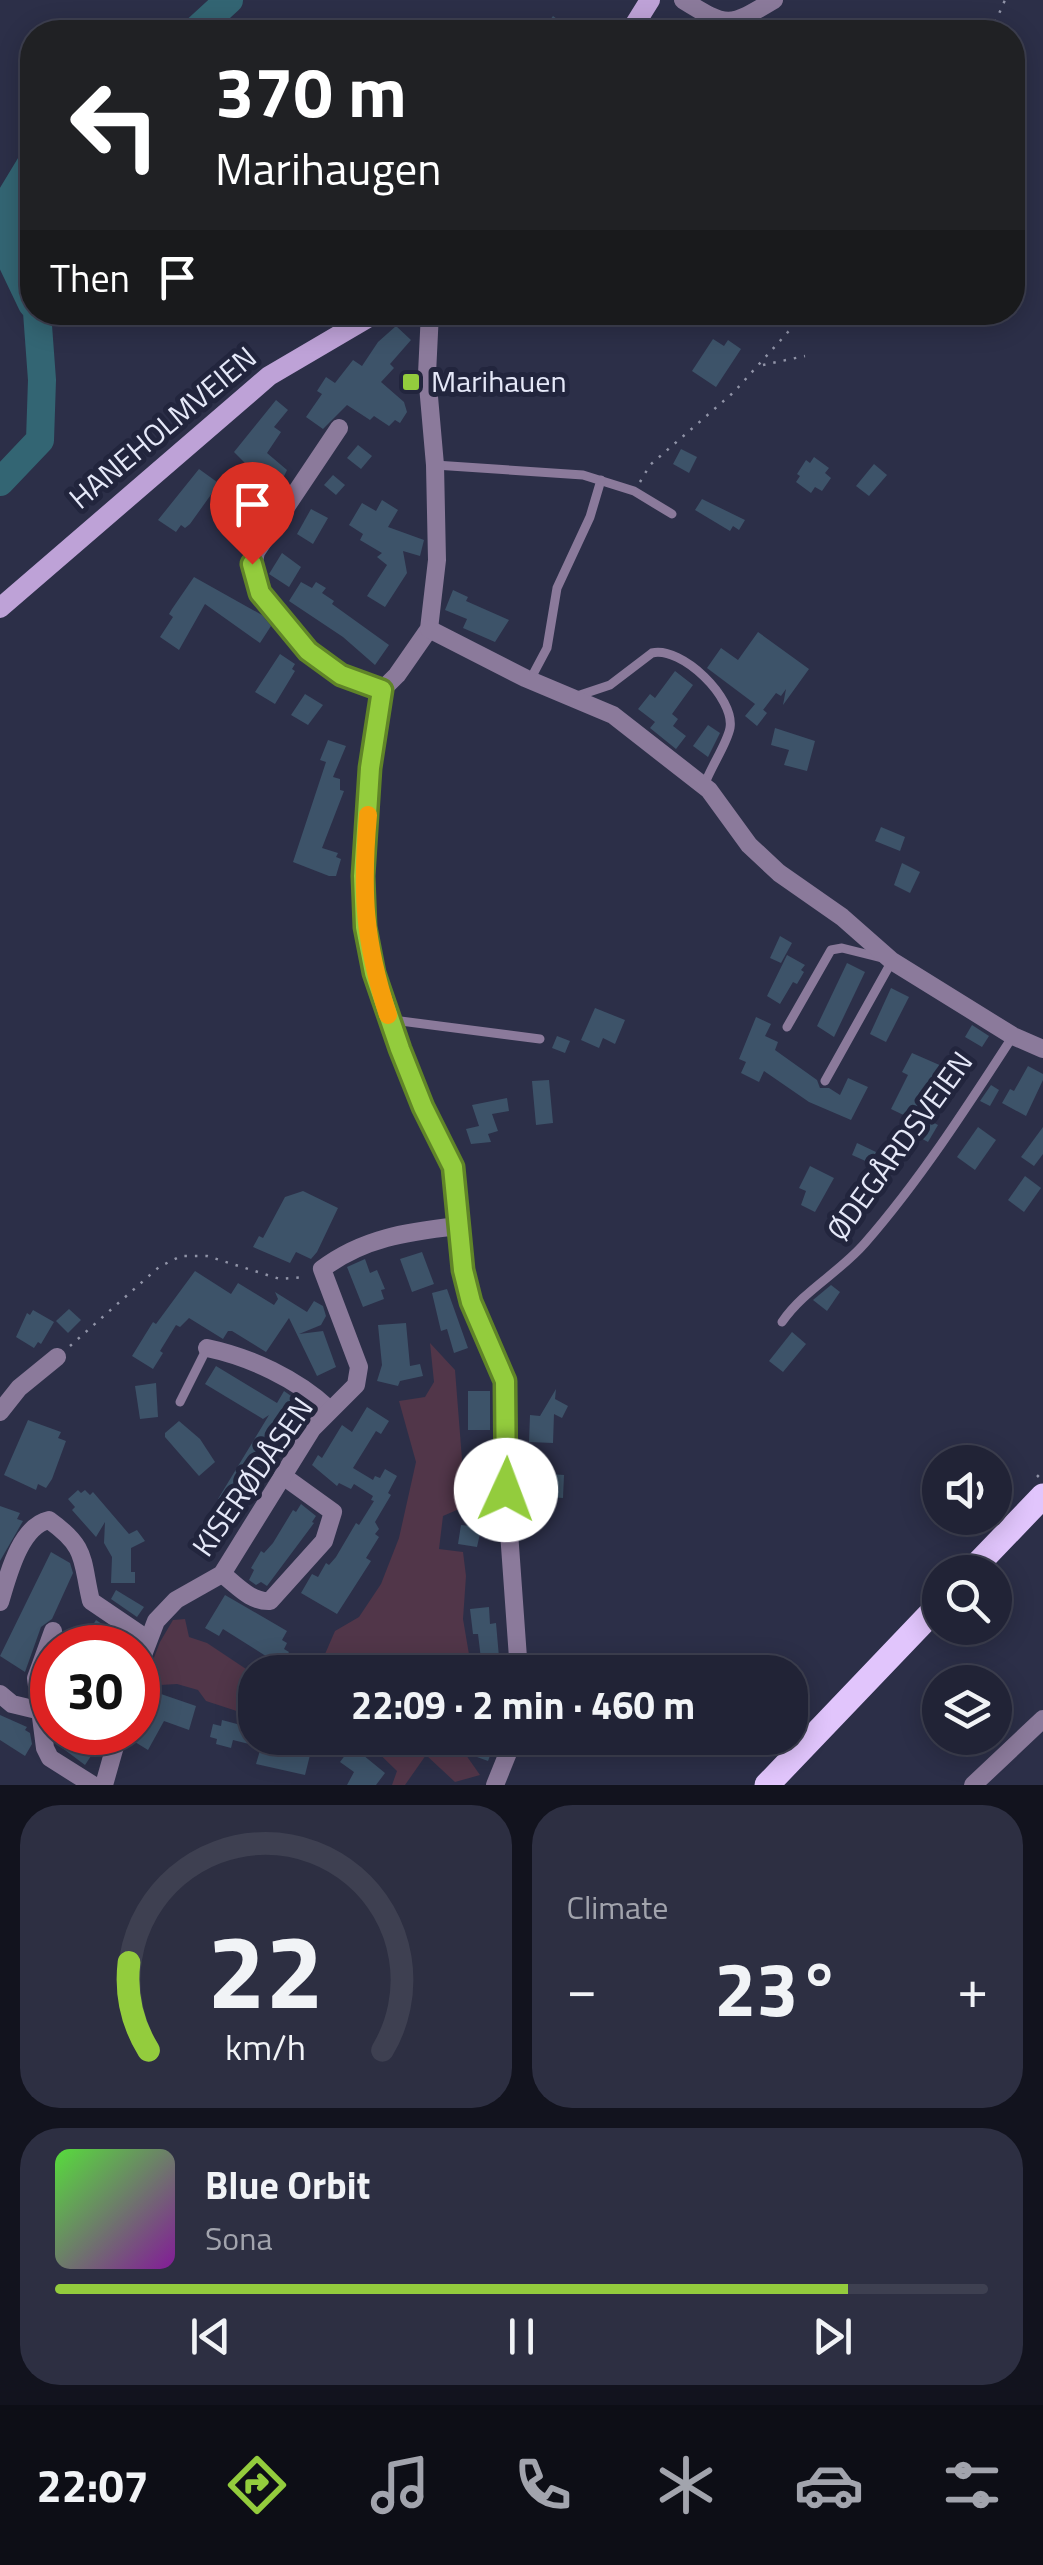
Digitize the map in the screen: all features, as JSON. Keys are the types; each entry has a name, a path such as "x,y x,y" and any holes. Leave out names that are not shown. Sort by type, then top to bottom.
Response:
{"main road":[{"name":"HANEHOLMVEIEN","path":"0,608 258,385 291,361 355,325"},
{"path":"986,1555 1043,1496"},
{"path":"767,1785 922,1623"}],"street":[{"path":"683,0 715,20"},
{"path":"735,20 774,0"},
{"path":"429,325 427,374 435,466 437,560 429,629 382,690 370,768 363,876 365,927 374,973 390,1020 423,1107 453,1167 457,1226 471,1302 505,1381 506,1490 518,1655"},
{"path":"339,428 262,544 252,571 260,593 308,651 341,675 382,690"},
{"name":"ØDEGÅRDSVEIEN","path":"429,629 530,680 613,715 704,786 762,860 832,909 891,960 1013,1036 1043,1049"},
{"path":"322,1268 366,1242 457,1226"},
{"name":"KISERØDÅSEN","path":"154,1625 176,1600 222,1574 312,1429 328,1409 352,1391 360,1372 322,1268"},
{"path":"207,1348 273,1372 318,1398 328,1409"},
{"path":"0,1412 19,1388 57,1357"},
{"path":"222,1574 247,1594 270,1601 327,1536 333,1512 283,1476"},
{"path":"0,1602 31,1529 49,1520 64,1530 82,1556 91,1601 126,1625"},
{"path":"0,1694 12,1704 30,1708"},
{"path":"973,1785 1043,1718"},
{"path":"47,1755 92,1785"},
{"path":"104,1785 112,1755"},
{"path":"496,1785 507,1755"}],"lane":[{"path":"435,466 583,475 634,491 672,514"},
{"path":"530,680 547,648 557,588 590,516 601,480"},
{"path":"574,697 610,685 652,654 660,651 676,655 720,694 729,711 729,732 704,786"},
{"name":"ØDEGÅRDSVEIEN","path":"787,1027 830,950 842,948 891,960"},
{"path":"825,1081 891,960"},
{"path":"390,1020 540,1039"},
{"name":"ØDEGÅRDSVEIEN","path":"782,1322 804,1296 844,1267 887,1218 1013,1036"},
{"path":"180,1402 207,1348"}],"path":[{"path":"634,491 650,464 734,392 794,325"},
{"path":"760,364 768,366 805,356"},
{"path":"57,1357 159,1267 181,1256 208,1256 280,1279 300,1278 322,1268"}],"shaded area":[{"path":"430,1343 455,1370 463,1472 473,1503 443,1516 439,1549 463,1552 463,1619 469,1655 325,1655 335,1631 359,1617 381,1584 399,1538 416,1462 399,1401 425,1397 434,1382"},
{"path":"185,1619 189,1637 207,1643 238,1664 238,1711 206,1701 198,1690 177,1684 160,1685 160,1642 173,1620"},
{"path":"381,1755 426,1755 405,1785 392,1785 397,1771"},
{"path":"426,1755 466,1755 480,1775 455,1782"}],"building":[{"path":"396,326 411,340 390,364 394,368 381,382 404,402 407,412 400,423 395,420 389,426 374,416 370,420 347,405 323,429 306,417 322,394 317,391 326,377 335,383 353,360 362,366 378,342"},
{"path":"713,339 724,346 728,340 741,349 716,387 692,371"},
{"path":"276,400 288,410 274,427 281,432 267,453 287,470 274,497 260,513 238,501 255,473 243,466 245,463 234,452"},
{"path":"358,445 372,456 361,469 347,458"},
{"path":"681,449 697,457 689,473 673,464"},
{"path":"814,457 829,468 825,473 831,478 822,491 815,487 811,493 796,482 806,460 810,463"},
{"path":"874,464 887,475 869,496 856,486"},
{"path":"199,469 217,482 215,489 190,524 185,528 181,525 176,532 158,520"},
{"path":"333,475 345,485 336,495 324,485"},
{"path":"702,499 745,520 739,530 733,526 730,531 695,510"},
{"path":"382,500 398,510 388,527 424,540 420,556 403,551 407,573 385,607 367,596 387,565 377,557 382,553 360,540 363,534 349,525 362,503 376,511"},
{"path":"311,509 328,518 313,544 297,534"},
{"path":"282,553 301,567 289,587 269,574"},
{"path":"194,577 262,615 271,626 260,643 205,604 179,650 160,637 173,617 169,614"},
{"path":"301,582 312,588 316,582 326,588 322,593 334,601 332,604 389,645 375,665 343,637 289,601"},
{"path":"453,590 468,597 466,601 509,620 495,642 463,628 467,619 445,610"},
{"path":"758,632 809,669 783,705 786,689 781,696 776,693 757,726 745,716 755,704 707,668 721,648 738,660"},
{"path":"280,654 295,664 295,671 275,704 255,692"},
{"path":"675,671 693,685 672,714 678,719 673,726 686,736 676,749 650,728 655,722 638,709 650,694 655,698"},
{"path":"305,694 323,705 308,725 291,715"},
{"path":"708,725 720,733 708,757 693,746"},
{"path":"775,728 815,741 807,771 784,765 789,750 771,745"},
{"path":"328,740 346,746 333,777 340,779 340,790 344,791 322,848 338,853 336,857 341,859 336,876 293,862 326,762 320,760"},
{"path":"881,827 905,837 900,851 875,841"},
{"path":"902,863 920,872 910,893 894,885"},
{"path":"780,936 792,943 781,963 770,958"},
{"path":"787,955 805,965 801,970 804,972 780,1004 767,996"},
{"path":"847,963 865,972 834,1037 817,1026"},
{"path":"891,988 909,997 886,1042 870,1034"},
{"path":"595,1008 625,1020 615,1044 603,1038 599,1048 581,1040"},
{"path":"756,1017 771,1024 765,1036 778,1042 775,1050 817,1080 820,1088 840,1095 848,1078 868,1087 851,1120 809,1102 764,1071 759,1082 741,1073 746,1062 739,1059"},
{"path":"972,1025 989,1036 982,1047 965,1037"},
{"path":"557,1036 570,1041 565,1053 552,1048"},
{"path":"912,1053 951,1070 939,1092 932,1089 916,1121 891,1109 908,1075 902,1072"},
{"path":"1028,1066 1043,1074 1043,1080 1026,1116 1002,1103"},
{"path":"549,1080 553,1123 536,1125 532,1081"},
{"path":"991,1085 999,1090 990,1106 980,1101"},
{"path":"507,1098 509,1111 492,1114 498,1131 488,1134 491,1142 471,1144 466,1129 479,1126 472,1105"},
{"path":"923,1117 938,1125 928,1142 916,1132"},
{"path":"978,1127 996,1140 975,1170 957,1157"},
{"path":"1043,1127 1043,1154 1034,1166 1021,1157"},
{"path":"857,1143 876,1152 870,1163 852,1155"},
{"path":"810,1166 834,1178 815,1212 801,1205 806,1191 799,1188"},
{"path":"1025,1176 1041,1188 1024,1212 1008,1200"},
{"path":"303,1191 338,1208 311,1259 296,1252 290,1263 253,1247 259,1236 263,1238 285,1197"},
{"path":"422,1252 434,1284 412,1292 400,1259"},
{"path":"365,1259 370,1273 377,1270 385,1289 381,1290 384,1299 363,1307 347,1267"},
{"path":"195,1271 231,1294 238,1283 274,1305 278,1299 275,1292 307,1312 314,1301 323,1306 326,1316 321,1325 299,1334 323,1331 336,1367 317,1376 289,1318 266,1352 232,1331 223,1339 189,1318 180,1327 176,1325 153,1369 132,1356 153,1322 156,1324"},
{"path":"831,1285 840,1292 827,1311 813,1300"},
{"path":"447,1289 468,1348 454,1353 447,1329 441,1331 432,1293"},
{"path":"69,1309 81,1320 68,1333 56,1321"},
{"path":"33,1310 54,1322 41,1344 38,1342 34,1348 16,1337 27,1313 30,1315"},
{"path":"406,1323 410,1366 420,1364 423,1376 400,1381 398,1386 377,1381 382,1365 378,1325"},
{"path":"792,1332 806,1344 783,1372 769,1361"},
{"path":"216,1366 277,1403 284,1391 301,1403 297,1410 300,1412 236,1510 218,1499 269,1415 263,1419 205,1384"},
{"path":"156,1383 158,1417 140,1419 135,1386"},
{"path":"556,1389 555,1399 568,1406 562,1418 554,1414 553,1443 529,1442 530,1415 540,1416"},
{"path":"468,1391 490,1391 490,1430 468,1430"},
{"path":"367,1407 389,1421 381,1434 376,1431 353,1468 373,1480 375,1476 380,1478 385,1469 397,1476 375,1522 379,1529 375,1534 379,1537 366,1558 371,1561 337,1614 301,1593 312,1574 318,1577 326,1563 329,1565 336,1557 374,1501 373,1496 354,1484 351,1489 339,1483 337,1486 312,1465 318,1455 322,1458 342,1425 352,1432"},
{"path":"28,1420 61,1432 58,1438 66,1441 52,1479 46,1488 38,1484 36,1490 4,1475"},
{"path":"179,1421 200,1439 215,1462 199,1476 165,1437"},
{"path":"472,1454 490,1458 487,1474 469,1470"},
{"path":"550,1474 564,1475 563,1498 549,1497 548,1511 533,1511 534,1481 550,1482"},
{"path":"78,1490 90,1495 93,1492 129,1534 137,1530 145,1541 131,1548 135,1583 111,1583 112,1557 104,1543 105,1522 96,1537 72,1510 75,1507 68,1499"},
{"path":"301,1504 316,1516 314,1523 267,1586 261,1582 256,1585 249,1580 254,1570 251,1568"},
{"path":"0,1506 20,1513 17,1519 23,1521 0,1561"},
{"path":"471,1514 484,1516 477,1547 458,1544 461,1525 470,1526"},
{"path":"51,1552 70,1563 73,1573 52,1619 44,1625 30,1625 30,1658 25,1672 0,1656"},
{"path":"116,1590 144,1607 137,1617 111,1599"},
{"path":"225,1595 287,1631 282,1640 289,1652 264,1655 223,1629 219,1636 205,1628"},
{"path":"489,1607 490,1624 496,1623 499,1655 481,1655 470,1609"},
{"path":"160,1695 196,1706 189,1730 164,1721 160,1728"},
{"path":"0,1715 27,1727 30,1747 25,1756 0,1740"},
{"path":"222,1720 238,1724 238,1741 233,1740 231,1748 216,1744 217,1739 210,1737 213,1724 221,1726"},
{"path":"72,1755 91,1756 85,1765"},
{"path":"259,1755 310,1755 305,1775 256,1764"},
{"path":"345,1755 363,1755 385,1773 376,1785 347,1785 354,1772 340,1762"}],"waterway":[{"path":"207,20 229,0"},
{"path":"20,182 12,195 9,256 20,279"},
{"path":"0,482 40,440 42,380 38,325"}],"slow traffic":[{"path":"368,815 363,876 365,927 388,1015"}],"place":[{"name":"Marihauen","path":"411,382"}],"route":[{"path":"252,564 256,587 265,601 288,623 308,651 341,675 382,690 370,768 363,876 365,927 374,973 400,1049 453,1167 463,1270 476,1316 491,1342 505,1381 506,1490"}]}
